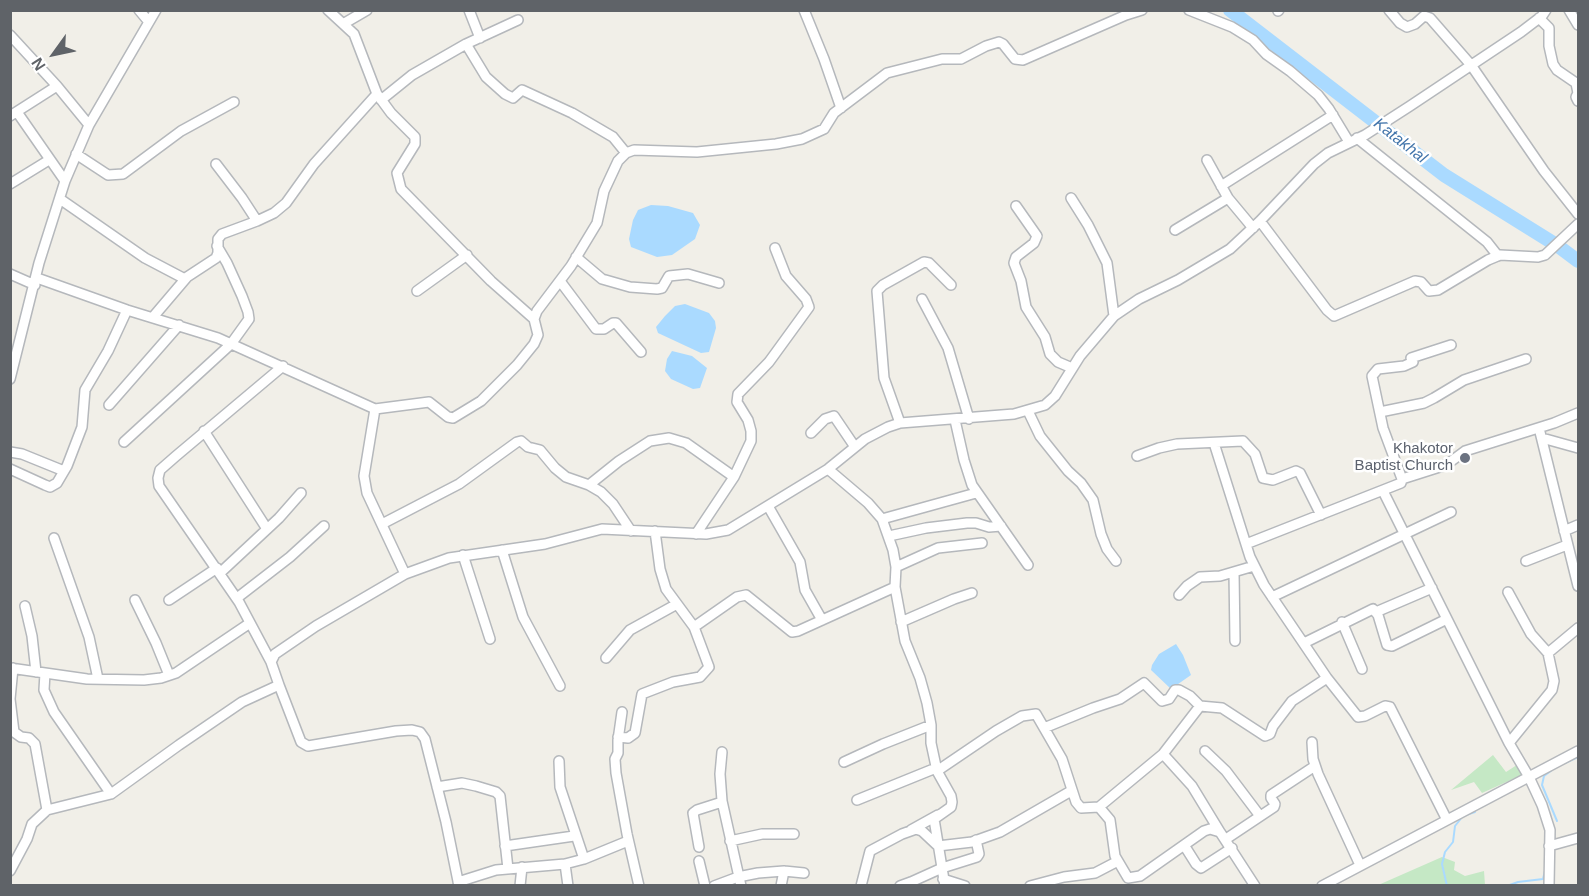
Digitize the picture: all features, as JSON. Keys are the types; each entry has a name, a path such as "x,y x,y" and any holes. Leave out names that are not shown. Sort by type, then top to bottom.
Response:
{"street":[{"path":"139,10 149,22"},
{"path":"10,379 12,363 65,181 89,125 156,10"},
{"path":"10,274 153,316 231,344 375,410 429,402 448,417 453,418 481,401 534,344 538,335 534,319 491,281 401,189 396,173 415,144 415,136 379,97 354,33 328,10"},
{"path":"343,24 367,10"},
{"path":"469,10 480,38"},
{"path":"804,10 841,108"},
{"path":"534,319 537,311 560,281 597,223 604,191 618,161 626,153 634,150 697,152 802,139 824,129 834,113 887,73 942,59 961,59 999,42 1015,58 1023,60 1124,13 1142,10"},
{"path":"1189,10 1245,33 1266,54 1312,89 1333,115 1357,138 1487,242 1498,256"},
{"path":"1389,10 1400,23 1407,27 1415,24 1424,16 1430,18 1471,65 1544,171 1578,214"},
{"path":"1569,10 1578,25"},
{"path":"271,662 275,654 316,626 405,574 442,560 545,544 602,529 696,534 728,530 828,469 876,433 900,423 969,419 1028,411 1050,401 1086,349 1114,316 1139,299 1230,249 1314,164 1391,118 1542,14 1549,28 1549,46 1553,64 1557,70 1576,83 1578,101"},
{"path":"153,316 185,279 216,258 218,239 222,234 258,221 274,213 286,203 314,164 379,97 412,75 466,45 519,20"},
{"path":"10,35 89,125"},
{"path":"466,45 486,77 505,94 513,98 522,90 572,113 613,137 626,153"},
{"path":"57,86 14,114 65,181"},
{"path":"76,154 108,175 123,174 181,131 234,102"},
{"path":"1221,186 1333,115"},
{"path":"10,184 49,160"},
{"path":"1207,160 1228,198 1256,224 1334,316 1415,281 1421,282 1430,291 1438,290 1498,256 1538,257 1552,250 1578,224"},
{"path":"216,164 258,221"},
{"path":"1071,198 1089,225 1107,263 1114,316"},
{"path":"1175,230 1228,198"},
{"path":"60,199 145,258 185,279"},
{"path":"1016,206 1036,236 1034,243 1014,260 1026,308 1045,337 1050,354 1058,362 1072,368"},
{"path":"124,442 231,344 246,324 249,316 218,246"},
{"path":"696,534 734,477 751,441 748,420 737,402 738,394 769,362 809,307 806,298 786,276 775,248"},
{"path":"417,291 467,255"},
{"path":"576,257 602,279 630,287 657,290 662,288 669,276 688,274 719,283"},
{"path":"900,423 884,378 877,291 883,285 924,262 929,263 951,285"},
{"path":"560,281 596,329 604,329 616,323 640,352"},
{"path":"922,299 948,348 969,419"},
{"path":"10,470 50,487 57,483 82,427 85,390 128,310"},
{"path":"109,405 179,325"},
{"path":"1402,479 1383,428 1372,376 1378,369 1404,366 1413,362 1411,358 1451,345"},
{"path":"1380,412 1424,403 1464,380 1526,358"},
{"path":"283,366 204,431 160,471 158,478 159,486 237,598 271,662 301,742 308,746 396,731 420,732 425,739 459,884 496,870 565,864 584,859 628,841"},
{"path":"375,410 364,476 367,493 405,574"},
{"path":"1028,411 1040,436 1068,471 1082,483 1093,500 1101,534 1107,549 1116,561"},
{"path":"1246,544 1383,491 1401,483 1402,479 1446,465 1465,451 1539,428 1578,412"},
{"path":"811,433 825,419 834,416 855,447"},
{"path":"955,420 966,467 976,493 1028,565"},
{"path":"1539,428 1578,586"},
{"path":"204,431 267,529"},
{"path":"588,485 650,441 669,438 686,443 734,477"},
{"path":"1542,438 1578,448"},
{"path":"1137,456 1177,444 1214,443 1238,439 1243,441 1255,454 1263,478 1267,480 1296,471 1300,473 1321,515"},
{"path":"382,524 459,484 521,441 528,447 540,450 566,477 601,492 613,504 631,531"},
{"path":"1214,443 1254,566 1272,597 1327,678 1358,717 1385,706 1390,707 1446,820"},
{"path":"10,452 22,454 64,471"},
{"path":"828,469 868,503 882,519 889,536 896,567 895,587 905,641 920,678 931,725 931,743 936,769 951,795 952,802 951,807 870,851 861,885"},
{"path":"1383,491 1509,743 1529,777 1547,819 1550,830 1549,885"},
{"path":"169,600 218,570 267,529 301,493"},
{"path":"882,519 976,493"},
{"path":"768,506 800,562 805,590 822,620"},
{"path":"1272,597 1451,512"},
{"path":"889,536 926,528 976,522 989,527 1001,526"},
{"path":"1564,531 1578,525"},
{"path":"237,598 290,557 324,526"},
{"path":"618,737 628,738 635,733 640,699 645,691 673,682 700,677 709,668 694,627 666,589 660,569 655,531"},
{"path":"54,538 89,636 98,680"},
{"path":"896,567 938,548 982,543"},
{"path":"1526,561 1567,545"},
{"path":"502,550 523,617 560,686"},
{"path":"463,555 490,639"},
{"path":"1179,595 1194,580 1220,576 1254,566"},
{"path":"1234,572 1236,641"},
{"path":"694,627 742,595 746,595 792,632 895,587"},
{"path":"1376,612 1432,588"},
{"path":"1508,592 1531,633 1548,653 1554,681 1552,690 1509,743"},
{"path":"901,622 972,593"},
{"path":"135,600 169,675"},
{"path":"606,658 630,630 677,604"},
{"path":"25,606 44,690 54,712 111,794"},
{"path":"1304,643 1342,622 1373,609 1387,645 1392,646 1447,619"},
{"path":"1342,622 1362,669"},
{"path":"46,810 35,744 29,738 21,737 14,732 10,699 11,668 98,680 144,681 176,673 250,623"},
{"path":"1548,653 1578,628"},
{"path":"1044,728 1120,699 1144,683 1162,701 1169,699 1175,690 1179,690 1190,696 1200,706 1222,708 1265,736 1270,734 1273,726 1292,701 1327,678"},
{"path":"10,871 27,839 32,824 46,810 111,794 242,702 279,685"},
{"path":"857,801 894,783 936,769 996,730 1022,716 1036,714 1062,759 1076,802 1081,808 1099,807 1163,754 1200,706"},
{"path":"622,712 618,753 615,759 616,773 628,841 639,885"},
{"path":"844,762 931,725"},
{"path":"1312,742 1315,766 1360,865"},
{"path":"1205,751 1226,771 1260,816"},
{"path":"1322,885 1578,751"},
{"path":"722,752 720,774 722,802 740,881"},
{"path":"1163,754 1199,795 1255,885"},
{"path":"559,761 560,787 574,836 584,859"},
{"path":"1223,835 1274,807 1271,795 1315,766"},
{"path":"437,787 462,783 496,792 501,800 508,869"},
{"path":"938,846 976,840 1010,826 1071,791"},
{"path":"699,847 693,813 722,802"},
{"path":"1099,807 1110,820 1112,843 1118,861 1128,878 1140,876 1210,829 1223,835"},
{"path":"938,814 934,819 934,825 944,882 965,885"},
{"path":"909,831 916,829 922,831 938,846"},
{"path":"730,841 762,834 794,834"},
{"path":"505,846 574,836"},
{"path":"1549,846 1578,838"},
{"path":"900,885 977,857 979,850 976,840"},
{"path":"1184,845 1201,868 1232,848"},
{"path":"699,861 705,885"},
{"path":"1030,885 1095,873 1118,861"},
{"path":"565,864 568,885"},
{"path":"520,885 522,867"},
{"path":"781,885 784,871"},
{"path":"714,885 784,871 804,873"},
{"path":"1140,876 1147,885"}],"green space":[{"path":"1493,755 1506,772 1520,763 1522,775 1482,793 1474,782 1451,790"},
{"path":"1442,857 1455,862 1454,870 1465,876 1484,871 1485,885 1376,886"}],"water":[{"path":"651,205 668,206 693,213 700,225 695,239 672,255 657,257 631,247 629,239 633,220 638,210"},
{"path":"685,304 709,313 715,321 716,328 709,352 701,353 658,333 656,327 665,316 675,306"},
{"path":"672,351 692,356 707,368 700,388 693,389 671,379 665,371 667,359"},
{"path":"1176,644 1191,675 1171,689 1151,670 1159,654"}],"waterway":[{"name":"Katakhal","path":"1230,10 1444,175 1558,246 1578,261"},
{"path":"1565,763 1578,757"},
{"path":"1552,770 1544,776 1542,785 1557,821"},
{"path":"1447,886 1442,864 1445,852 1453,842 1455,826 1463,816 1475,812"},
{"path":"1507,886 1518,882 1543,879 1545,871"}],"place":[{"name":"Khakotor Baptist Church","path":"1465,458"}]}
